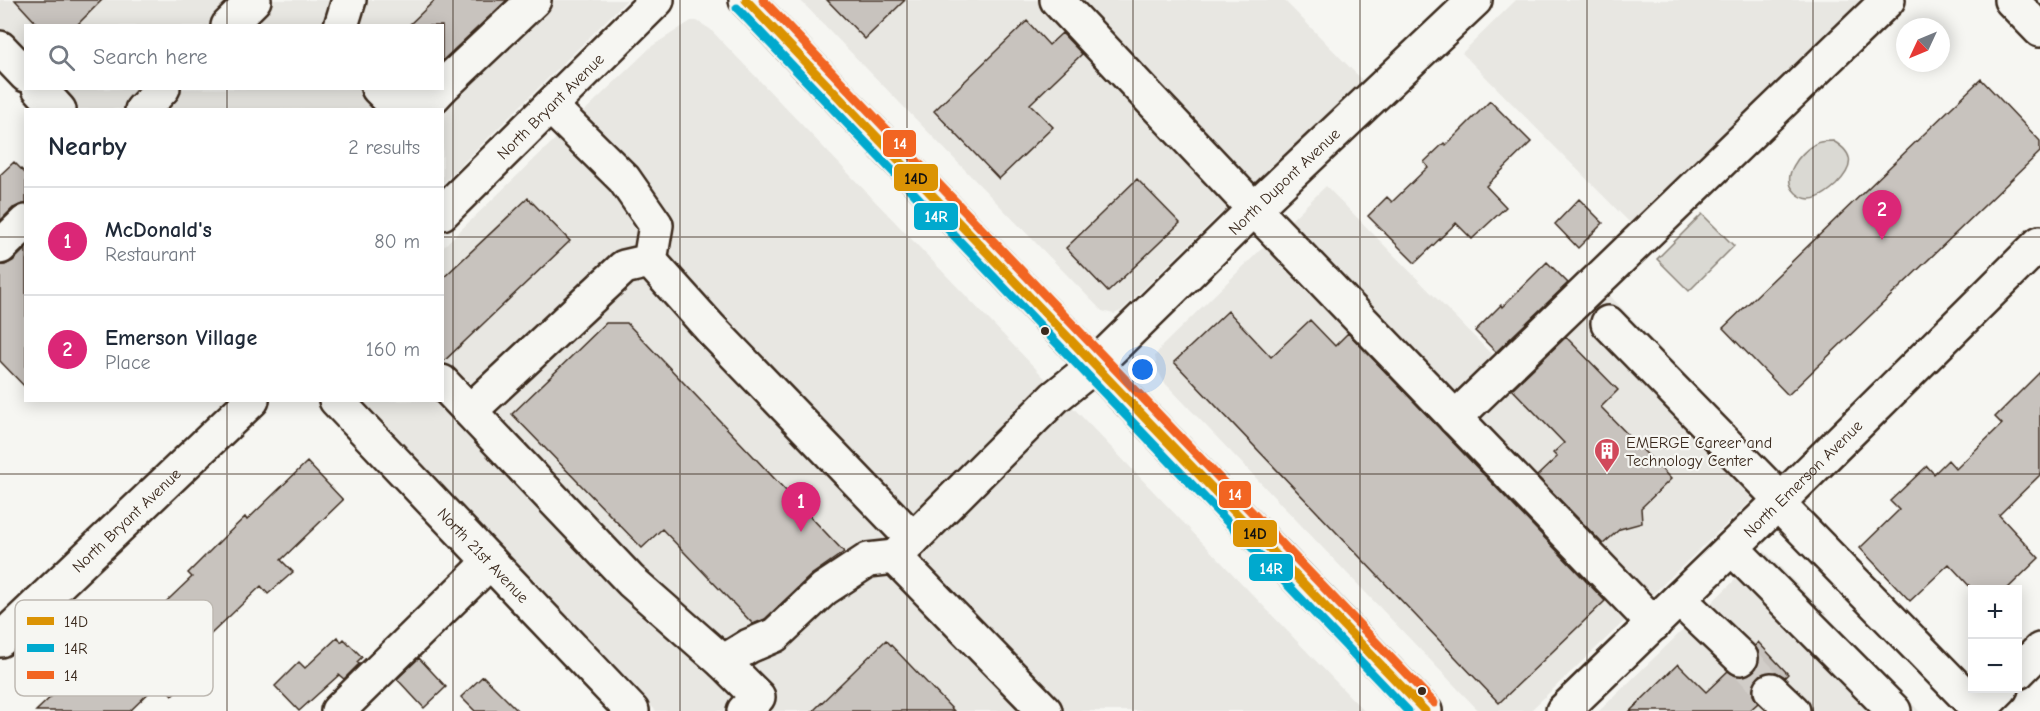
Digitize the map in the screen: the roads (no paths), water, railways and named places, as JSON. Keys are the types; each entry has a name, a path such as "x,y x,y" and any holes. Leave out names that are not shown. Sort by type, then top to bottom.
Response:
{"street":[{"path":"230,24 254,0"},
{"path":"342,24 349,0"},
{"path":"444,86 534,0"},
{"name":"North Bryant Avenue","path":"444,211 657,0"},
{"path":"746,0 1425,711"},
{"name":"North Dupont Avenue","path":"904,548 1055,397 1095,365 1254,209 1474,0"},
{"path":"1455,418 1888,0"},
{"path":"2011,0 2040,30"},
{"path":"1064,3 1254,209 1654,624"},
{"path":"0,48 24,73"},
{"path":"41,90 57,108"},
{"path":"144,108 161,90"},
{"path":"380,90 388,98 404,105 428,102 440,90"},
{"path":"550,106 624,179 657,225 650,261"},
{"path":"0,247 24,224"},
{"name":"North Emerson Avenue","path":"1563,711 1779,502 2040,243"},
{"path":"470,411 624,267 650,261"},
{"path":"650,261 1045,711"},
{"path":"1608,323 1979,711 1996,693"},
{"path":"444,384 631,581 723,662 758,706"},
{"name":"North Bryant Avenue","path":"42,600 250,402"},
{"name":"North 21st Avenue","path":"338,402 632,711"},
{"path":"723,662 749,646 775,635 824,589 868,560 904,548"},
{"path":"1732,548 1894,711"},
{"path":"338,711 490,562"},
{"path":"1679,599 1741,658"},
{"name":"North Bryant Avenue","path":"0,640 15,626"},
{"path":"2022,668 2040,650"}],"tunnel":[{"path":"1741,658 1771,690"}],"place":[{"name":"Emerson Village","path":"1882,240"},
{"name":"EMERGE Career and Technology Center","path":"1607,474"},
{"name":"McDonald's","path":"801,532"}]}
